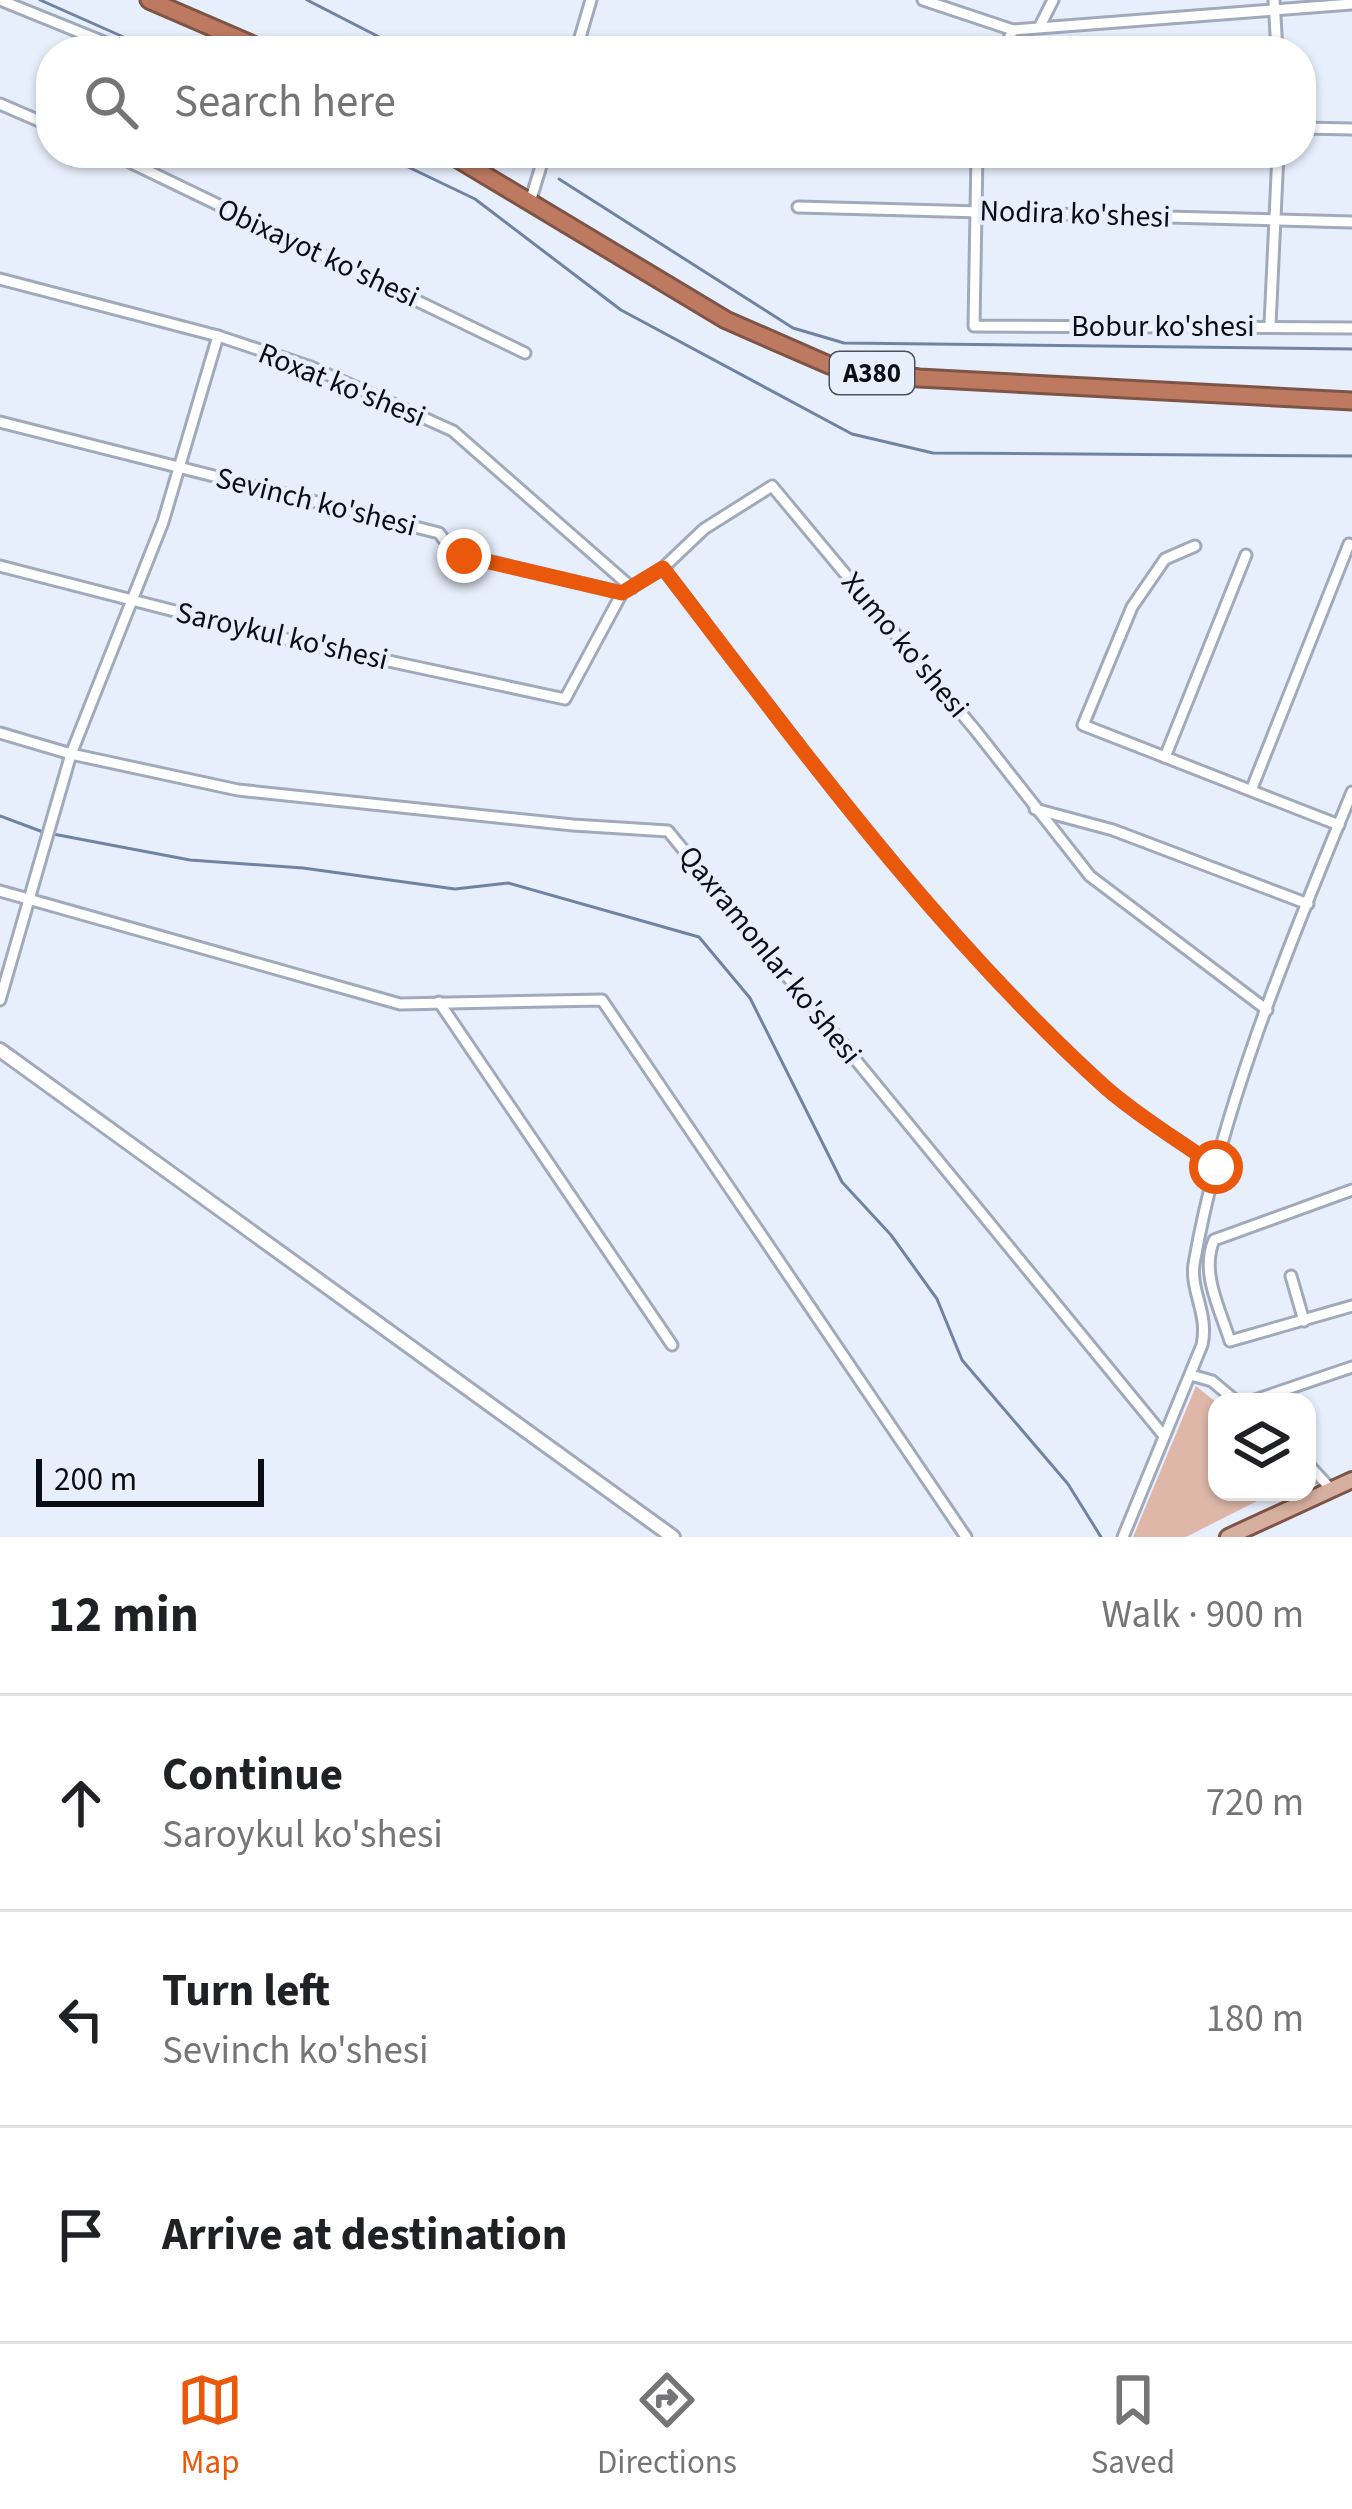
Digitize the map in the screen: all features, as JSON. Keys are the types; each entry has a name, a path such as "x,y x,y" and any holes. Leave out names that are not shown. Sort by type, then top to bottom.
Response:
{"highway":[{"path":"149,0 232,36"},
{"name":"A380","path":"473,168 726,320 829,365 919,377 1352,401"}],"main road":[{"path":"1228,1537 1352,1480"}],"street":[{"path":"0,0 89,36"},
{"path":"580,36 591,0"},
{"path":"923,0 1013,30 1275,5 1352,4"},
{"path":"1040,26 1053,0"},
{"path":"1275,5 1276,36"},
{"path":"1010,36 1013,30"},
{"path":"0,104 36,120"},
{"path":"1316,129 1352,130"},
{"name":"Obixayot ko'shesi","path":"142,168 525,353"},
{"path":"530,202 540,168"},
{"path":"975,211 976,168"},
{"path":"1270,326 1277,168"},
{"name":"Nodira ko'shesi","path":"798,207 1352,222"},
{"name":"Bobur ko'shesi","path":"975,211 974,326 1352,328"},
{"name":"Roxat ko'shesi","path":"0,279 218,336 311,367 453,431 627,591"},
{"path":"0,1000 71,754 180,469 218,336"},
{"name":"Sevinch ko'shesi","path":"0,422 439,533 454,553 627,591"},
{"name":"Xumo ko'shesi","path":"663,568 704,529 772,486 976,730 1090,876 1267,1010"},
{"path":"1252,788 1348,544"},
{"path":"1195,546 1165,560 1132,608 1083,725 1339,825"},
{"path":"1165,757 1246,555"},
{"name":"Saroykul ko'shesi","path":"0,566 272,636 566,699 627,591"},
{"path":"627,591 663,568 872,840 987,966 1109,1090 1216,1167"},
{"name":"Qaxramonlar ko'shesi","path":"0,733 71,754 238,790 668,831 1165,1436"},
{"path":"1123,1537 1191,1375 1207,1324 1193,1271 1216,1167 1267,1010 1352,792"},
{"path":"1033,808 1113,830 1308,904"},
{"path":"0,891 400,1004 602,1000 966,1537"},
{"path":"439,1002 672,1345"},
{"path":"0,1050 673,1537"},
{"path":"1352,1190 1214,1240 1208,1252 1209,1272 1230,1341 1352,1306"},
{"path":"1291,1276 1304,1321"},
{"path":"1275,1393 1352,1367"},
{"path":"1191,1375 1212,1381 1226,1393"},
{"path":"1316,1473 1330,1488"}],"shaded area":[{"path":"1196,1386 1208,1396 1208,1501 1257,1501 1186,1537 1133,1537"}],"waterway":[{"path":"40,0 121,36"},
{"path":"307,0 377,36"},
{"path":"410,168 475,199 621,310 852,434 933,453 1352,456"},
{"path":"559,179 793,328 844,343 1352,349"},
{"path":"0,816 43,832"},
{"path":"53,834 190,860 303,868 455,889 508,883 699,937 750,998 842,1182 891,1235 937,1299 962,1360 1068,1484 1101,1537"}],"route":[{"path":"464,556 622,593 663,568 872,840 1046,1030 1109,1090 1216,1167"}]}
